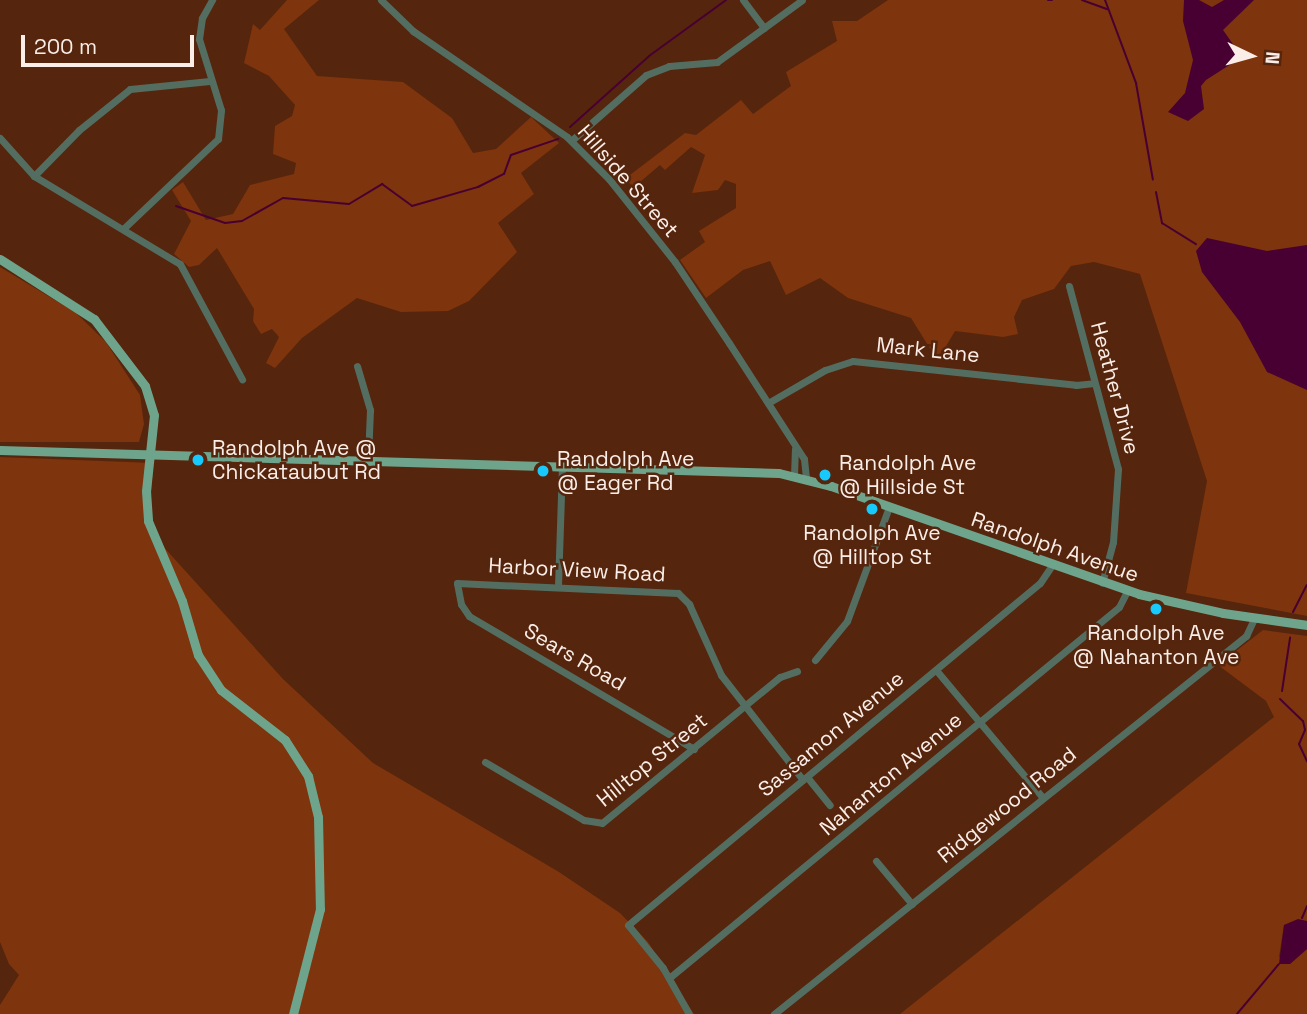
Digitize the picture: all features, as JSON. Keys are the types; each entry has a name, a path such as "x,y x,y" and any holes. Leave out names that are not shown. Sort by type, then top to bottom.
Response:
{"main road":[{"path":"0,259 79,306 115,342 151,400 151,451 146,491 150,527 182,601 201,661 227,695 285,740 302,765 314,795 320,909 293,1014"},
{"name":"Randolph Avenue","path":"0,450 151,451 562,463 741,470 794,476 889,506 1127,591 1254,618 1307,625"}],"street":[{"path":"122,229 216,144 221,115 199,34 212,0"},
{"name":"Hillside Street","path":"381,0 408,28 572,140 666,250 793,441 806,463 806,479"},
{"path":"743,0 764,28"},
{"path":"572,140 650,73 670,66 717,62 802,0"},
{"path":"34,176 79,130 130,89 211,81"},
{"path":"0,138 34,176 180,264 242,379"},
{"name":"Heather Drive","path":"1069,286 1119,474 1113,542 1102,583"},
{"name":"Mark Lane","path":"768,403 834,366 858,361 1076,385 1094,383"},
{"path":"357,366 370,410 368,458"},
{"path":"793,441 794,476"},
{"path":"558,586 562,463"},
{"path":"815,660 847,621 889,506"},
{"name":"Sassamon Avenue","path":"669,978 628,925 1044,580 1052,565"},
{"name":"Harbor View Road","path":"457,583 678,593 689,604 714,663 745,706 830,805"},
{"name":"Sears Road","path":"457,583 461,604 469,616 694,749"},
{"name":"Nahanton Avenue","path":"669,978 1121,606 1127,591"},
{"name":"Ridgewood Road","path":"774,1014 1246,636 1254,618"},
{"name":"Hilltop Street","path":"485,762 584,820 599,823 780,677 797,670"},
{"path":"936,670 1042,798"},
{"path":"876,861 912,904"},
{"path":"669,978 689,1014"}],"shaded area":[{"path":"287,0 319,0 284,29 317,76 403,82 452,118 473,153 496,149 531,117 559,143 521,173 534,194 498,223 517,252 469,301 448,311 401,312 357,298 302,338 275,368 266,363 279,337 272,329 261,334 253,321 254,309 217,248 199,265 189,267 174,254 191,221 172,190 183,182 206,220 233,214 250,185 294,174 296,163 273,154 275,126 292,116 295,105 269,76 244,63 253,24 260,30"},
{"path":"888,0 1307,0 1307,616 1186,593 1207,481 1140,274 1094,262 1071,266 1054,289 1022,300 1014,317 1018,334 1003,337 955,331 942,353 934,355 911,318 848,298 820,278 786,295 770,261 743,270 706,298 680,260 705,242 699,231 736,208 736,184 725,180 718,190 692,193 705,155 691,147 665,170 660,165 633,188 626,178 685,133 696,135 741,100 753,114 791,86 786,72 837,41 832,21 857,21"},
{"path":"1184,0 1199,0 1212,7 1224,0 1254,0 1223,30 1242,57 1206,80 1201,86 1204,109 1188,121 1168,112 1185,93 1193,60 1183,21"},
{"path":"1207,238 1267,251 1307,245 1307,390 1267,372 1240,322 1202,272 1196,251"},
{"path":"0,267 75,312 106,342 140,395 144,424 139,442 0,442"},
{"path":"0,457 153,463 150,515 161,544 283,679 373,763 559,872 620,913 648,942 694,1014 0,1014 0,1005 19,975 9,964 0,942"},
{"path":"1263,630 1307,636 1307,921 1284,925 1279,957 1290,964 1307,949 1307,1014 900,1014 1274,717 1266,701 1218,665"},
{"path":"1298,919 1307,921 1307,949 1290,964 1279,964 1284,925"}],"waterway":[{"path":"570,127 649,56 726,0"},
{"path":"1082,0 1107,9"},
{"path":"1105,0 1136,83 1153,180"},
{"path":"176,206 225,223 242,221 283,198 349,204 382,184 412,206 478,187 504,174 511,155 558,139"},
{"path":"1156,192 1162,223 1196,244"},
{"path":"1293,612 1307,585"},
{"path":"1282,691 1290,638"},
{"path":"1280,699 1303,721 1305,730 1299,744 1307,761"},
{"path":"1302,918 1307,906"},
{"path":"1237,1014 1279,964"}],"place":[{"name":"Randolph Ave @ Chickataubut Rd","path":"198,460"},
{"name":"Randolph Ave @ Eager Rd","path":"543,471"},
{"name":"Randolph Ave @ Hillside St","path":"825,475"},
{"name":"Randolph Ave @ Hilltop St","path":"872,509"},
{"name":"Randolph Ave @ Nahanton Ave","path":"1156,609"}]}
